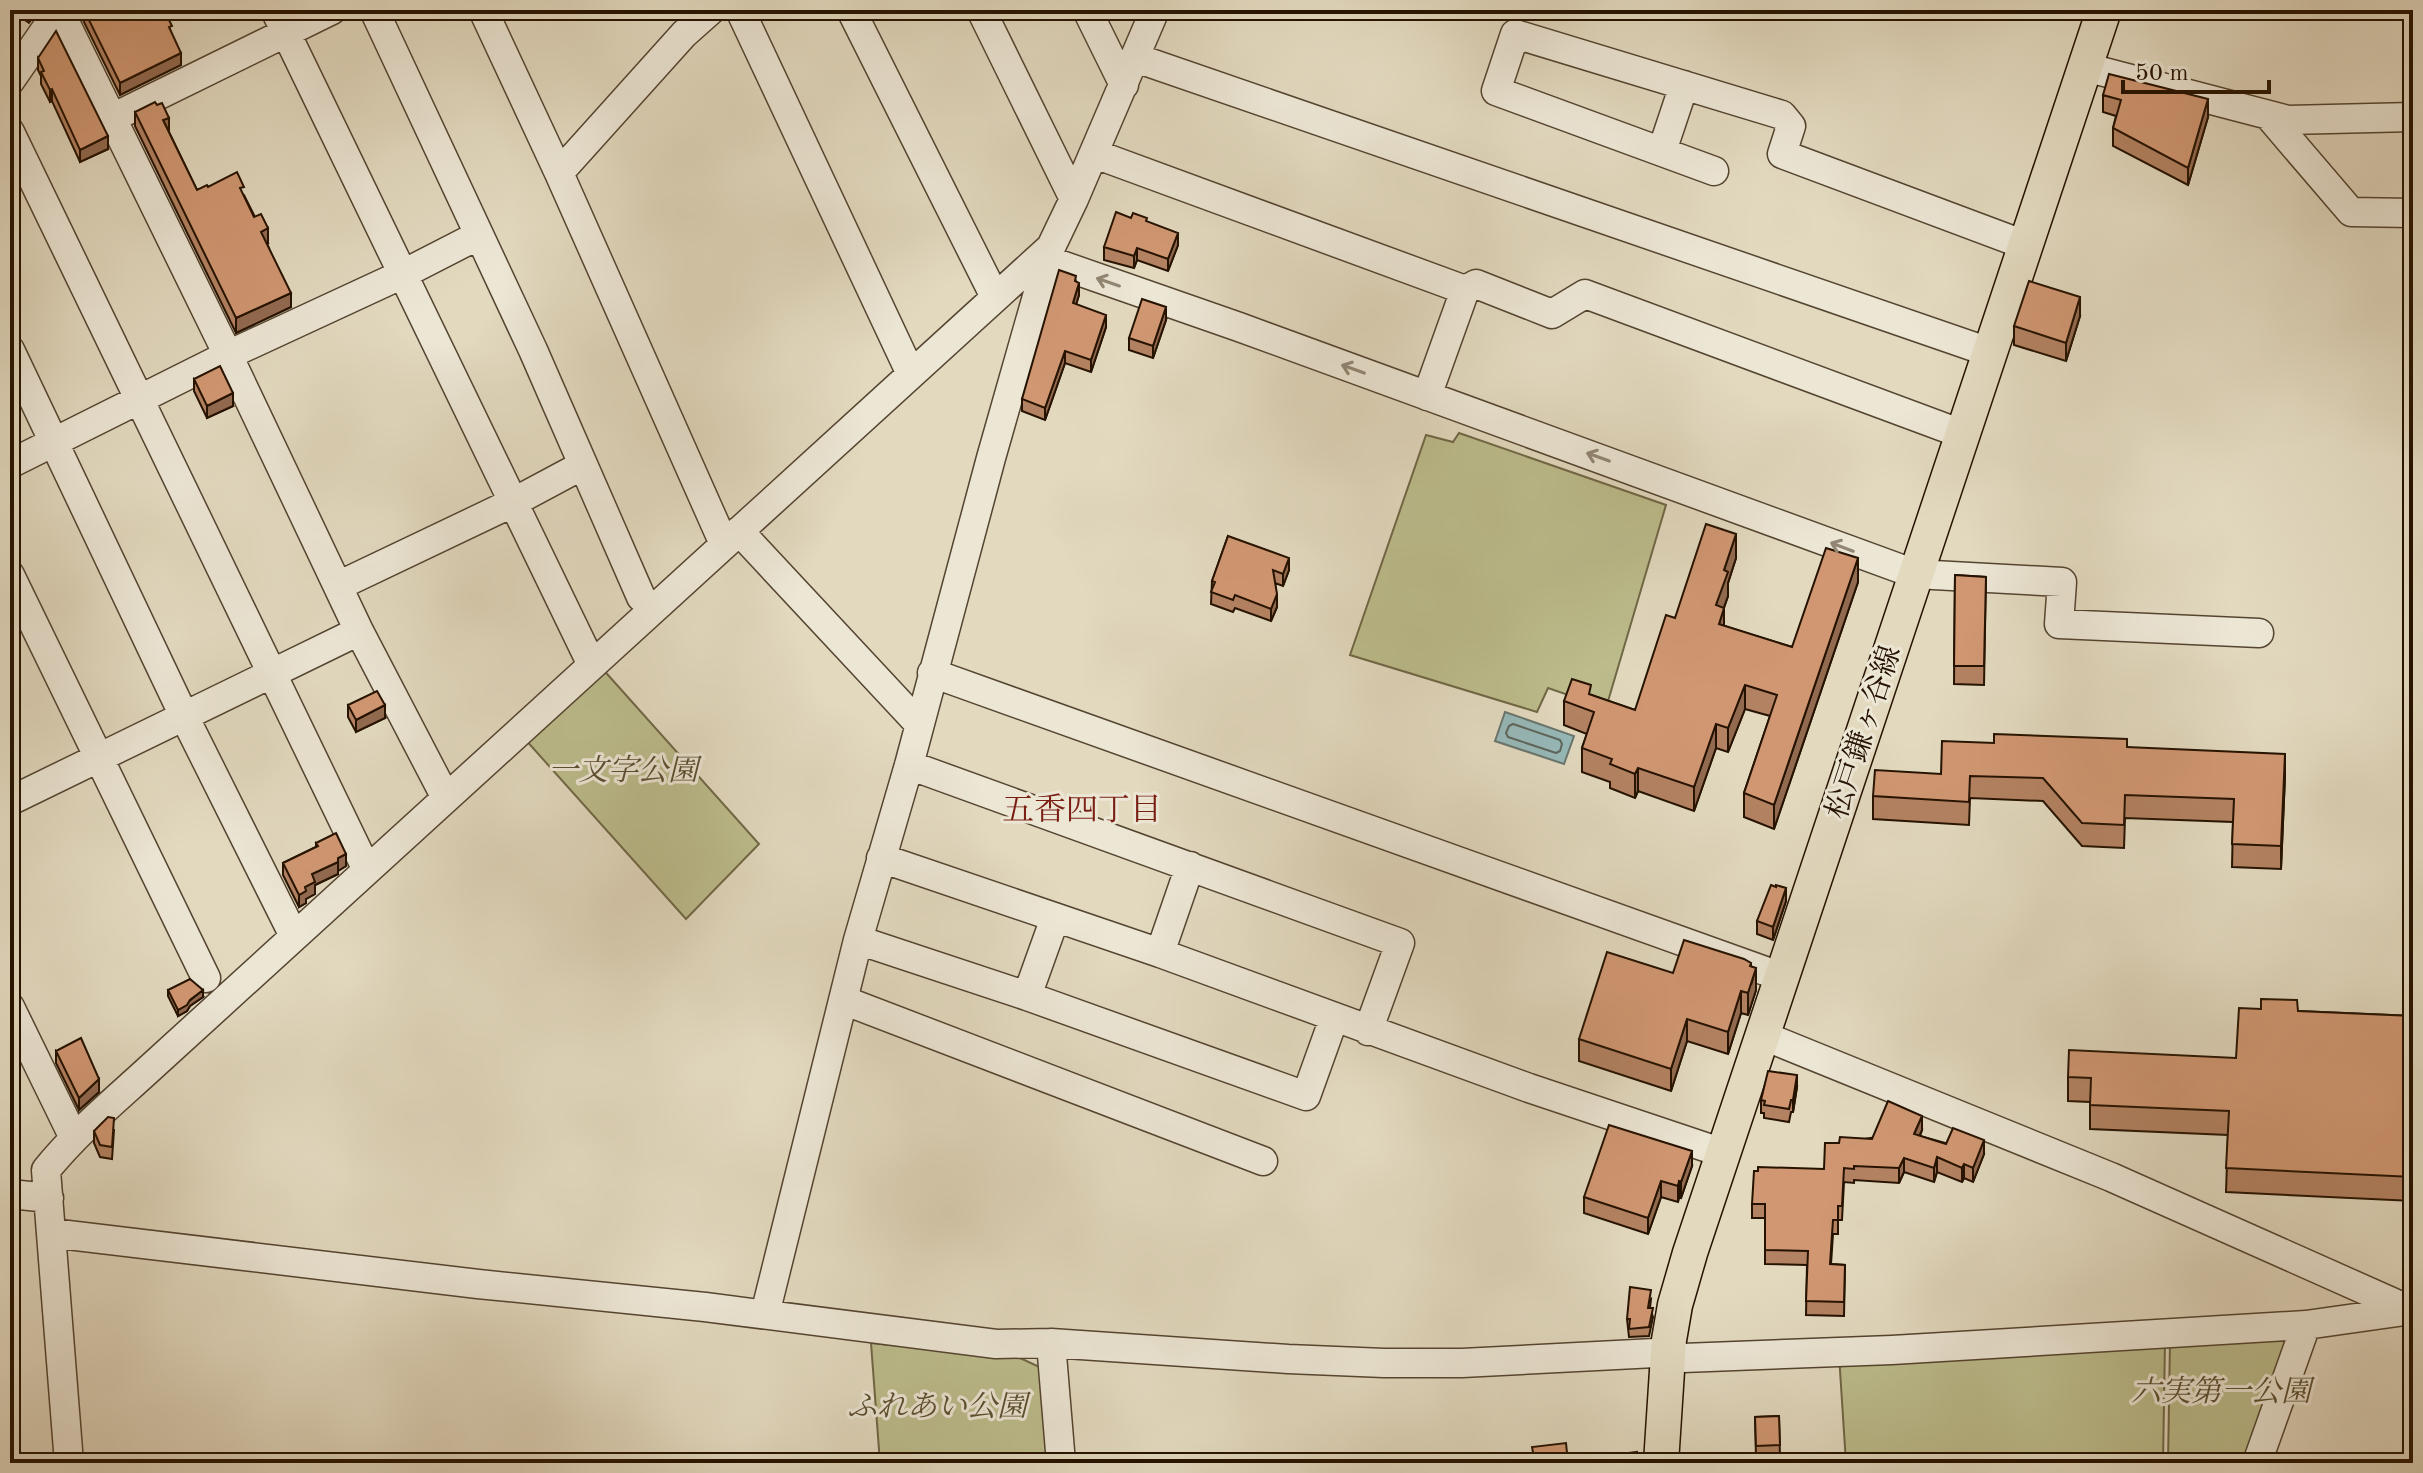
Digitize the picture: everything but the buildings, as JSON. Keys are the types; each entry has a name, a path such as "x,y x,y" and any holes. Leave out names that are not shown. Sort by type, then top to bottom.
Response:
{"main road":[{"name":"松戸鎌ヶ谷線","path":"1661,1463 1675,1305 2104,10"}],"street":[{"path":"10,81 59,10 359,631 446,798"},
{"path":"112,118 280,21 332,10"},
{"path":"374,10 533,350 641,597"},
{"path":"483,10 731,538 919,724"},
{"path":"559,173 684,34 711,10"},
{"path":"740,10 911,374"},
{"path":"851,10 995,297"},
{"path":"981,10 1074,199"},
{"path":"1087,10 1124,85"},
{"path":"765,1314 858,940 1049,253 1095,154 1155,10"},
{"path":"280,21 592,665"},
{"path":"1714,171 1496,91 1515,34 1782,115 1791,126 1782,154 2025,245"},
{"path":"1136,58 1989,352"},
{"path":"2085,67 2288,120 2413,117"},
{"path":"1662,151 1684,85"},
{"path":"2268,115 2351,212 2413,213"},
{"path":"10,132 367,870"},
{"path":"1095,154 1465,290"},
{"path":"10,464 479,235"},
{"path":"69,1463 46,1170 74,1138 294,936 995,297 1049,253"},
{"path":"1049,253 1427,396 1915,574 2062,582 2059,624 2259,633"},
{"path":"1427,396 1465,290 1476,284 1552,314 1585,294 1962,434"},
{"path":"10,350 184,716 294,936"},
{"path":"338,586 512,503 583,465"},
{"path":"10,575 206,978"},
{"path":"10,801 359,631"},
{"path":"932,673 1782,977"},
{"path":"909,765 1400,943 1368,1031"},
{"path":"881,858 1160,953 1529,1088 1723,1153"},
{"path":"1160,953 1190,866"},
{"path":"1027,996 1055,918"},
{"path":"858,940 1027,996 1306,1096 1334,1018"},
{"path":"843,1000 1263,1161"},
{"path":"10,1007 74,1138"},
{"path":"1764,1036 2111,1177 2412,1311"},
{"path":"10,1194 49,1198"},
{"path":"51,1233 478,1284 765,1314 996,1344 1051,1343 1384,1363 1462,1363 1655,1353 1683,1358 1892,1350 2306,1325 2412,1311"},
{"path":"2257,1463 2306,1325"},
{"path":"1051,1343 1061,1463"}],"green space":[{"path":"1459,433 1666,505 1606,708 1548,688 1537,712 1350,655 1426,435 1453,442"},
{"name":"一文字公園","path":"600,666 759,844 686,919 524,738"},
{"name":"六実第一公園","path":"2283,1336 2290,1351 2250,1463 2168,1463 2170,1342"},
{"path":"2165,1341 2163,1463 1846,1463 1839,1355"},
{"name":"ふれあい公園","path":"871,1343 1020,1358 1046,1370 1055,1463 880,1463"}],"water":[{"path":"1505,712 1574,736 1564,764 1495,741"}],"railway":[{"path":"10,45 36,10"}],"district":[{"name":"五香四丁目","path":"1082,809"}]}
